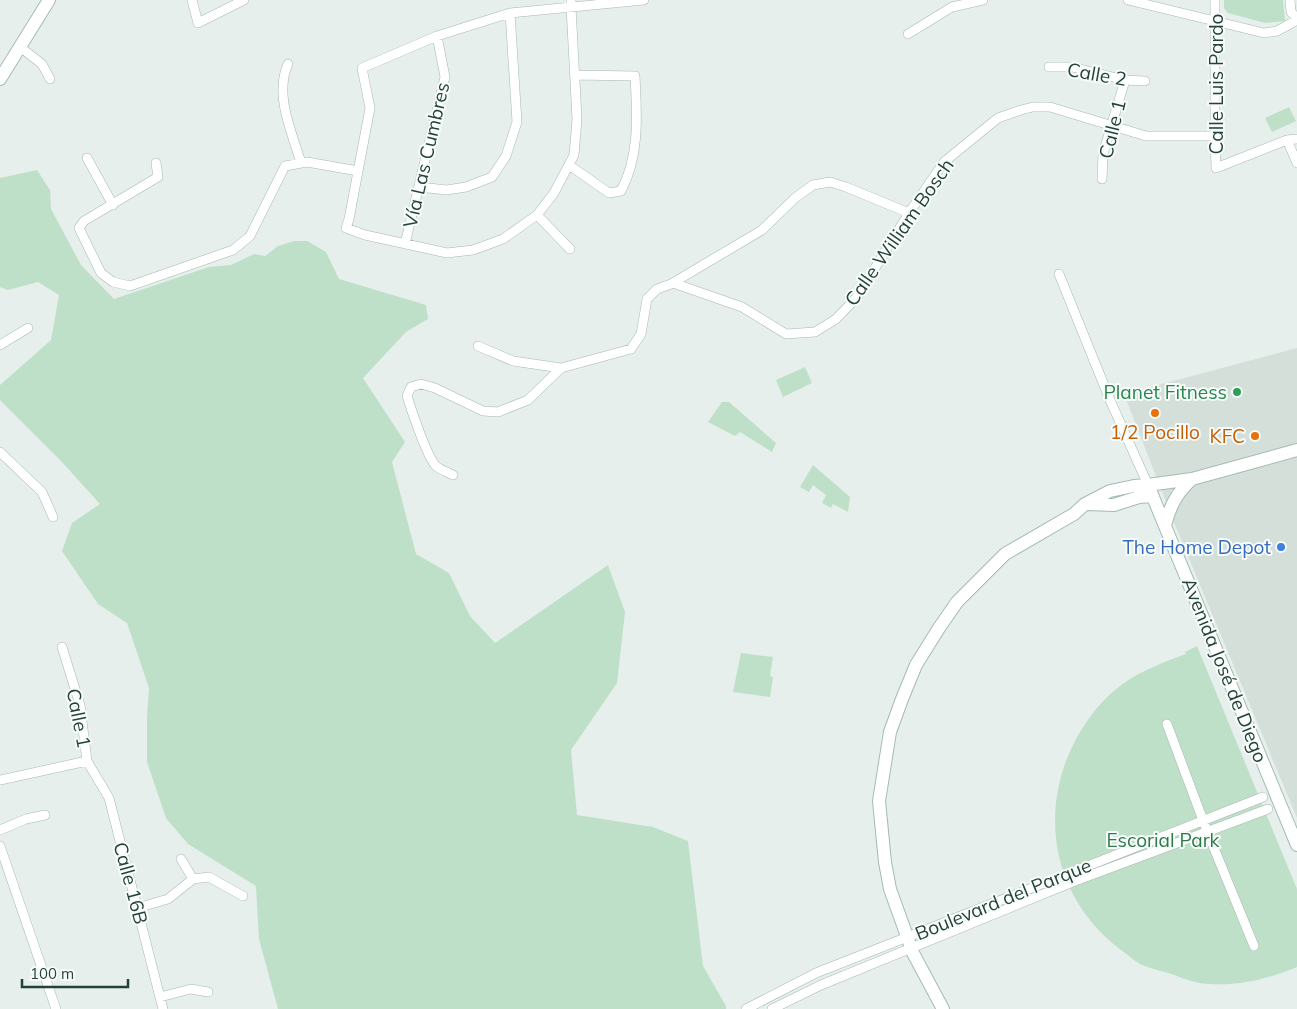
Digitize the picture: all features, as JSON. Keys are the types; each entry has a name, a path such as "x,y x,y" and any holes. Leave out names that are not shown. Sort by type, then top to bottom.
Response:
{"street":[{"path":"0,79 49,0"},
{"path":"192,0 198,22 244,0"},
{"path":"571,3 577,119 574,154 554,193 538,215 503,239 473,250 447,253 365,235 346,228 370,108 362,68 437,36 510,13 571,3 644,0"},
{"path":"908,34 952,7 983,0"},
{"path":"1128,0 1264,33 1277,31 1297,19 1291,12 1290,0"},
{"name":"Calle Luis Pardo","path":"1215,0 1214,136 1216,168 1287,140"},
{"path":"419,187 447,190 466,187 492,176 506,156 517,122 510,13"},
{"name":"Vía Las Cumbres","path":"405,244 445,77 437,36"},
{"path":"20,47 42,64 50,79"},
{"path":"288,64 284,74 282,98 301,163"},
{"name":"Calle 2","path":"1049,67 1072,67 1124,80 1145,80"},
{"path":"569,165 609,193 621,190 631,164 638,130 635,76 575,75"},
{"name":"Calle 1","path":"1102,179 1103,154 1124,80"},
{"name":"Calle William Bosch","path":"673,282 742,307 786,334 816,332 836,319 857,297 909,213 944,162 998,118 1033,107 1050,107 1146,136 1214,136"},
{"path":"1297,139 1287,140 1297,162"},
{"path":"86,158 113,205"},
{"path":"156,163 158,177 84,221 79,228 101,274 112,282 130,286 233,250 250,236 285,166 307,162 358,171"},
{"path":"478,346 513,361 561,368 631,349 641,334 647,299 657,290 762,230 795,198 813,185 830,182 909,213"},
{"path":"538,215 570,249"},
{"name":"Avenida José de Diego","path":"1059,274 1110,400 1166,526 1297,845"},
{"path":"0,345 28,328"},
{"path":"453,475 436,466 426,448 407,396 412,387 421,384 436,388 483,411 498,412 528,400 561,368"},
{"path":"943,1009 931,990 909,942 888,881 879,801 890,732 916,665 939,628 957,602 1005,554 1074,514 1085,504 1110,492 1134,486 1150,490 1297,450"},
{"path":"0,452 40,490 53,518"},
{"path":"1166,526 1167,516 1173,502 1183,487 1192,479"},
{"name":"Calle 1","path":"0,780 87,761 80,705 62,647"},
{"path":"1167,724 1207,831 1254,946"},
{"name":"Calle 16B","path":"87,761 109,798 163,1009"},
{"name":"Boulevard del Parque","path":"909,942 1263,797"},
{"name":"Boulevard del Parque","path":"746,1009 816,973 909,942 1268,808"},
{"path":"0,830 26,819 45,815"},
{"path":"0,846 56,1009"},
{"path":"180,859 193,879"},
{"path":"137,908 168,899 193,879 209,878 243,896"},
{"path":"772,1009 909,942"},
{"path":"160,997 191,989 208,992"}],"shaded area":[{"path":"1297,348 1297,818 1175,525 1124,394"}],"green space":[{"path":"1224,0 1283,0 1285,21 1265,23 1228,13 1224,8"},
{"path":"1289,107 1296,121 1272,132 1265,118"},
{"path":"37,170 50,190 51,209 81,265 114,299 209,267 231,265 254,254 265,256 278,246 294,241 307,241 326,252 339,279 426,305 428,319 406,332 363,378 405,442 392,462 416,554 449,573 470,616 495,643 608,565 625,612 617,683 571,750 577,815 653,827 688,841 703,966 726,1009 278,1009 259,939 256,886 188,844 166,818 147,762 149,688 127,623 98,604 62,551 72,523 100,504 61,461 0,400 0,385 51,340 59,295 38,282 8,290 0,287 0,178"},
{"path":"805,367 812,383 783,397 776,380"},
{"path":"722,402 729,402 776,443 772,452 740,432 735,436 708,422"},
{"path":"813,465 850,497 848,512 833,504 831,508 822,503 826,495 813,485 809,492 800,487"},
{"name":"Escorial Park","path":"1197,646 1297,889 1297,967 1243,983 1199,983 1146,967 1132,959 1100,932 1083,911 1070,889 1061,865 1056,840 1055,814 1058,787 1066,761 1089,718 1105,699 1131,678 1186,654 1185,652"},
{"path":"741,653 773,657 770,676 773,677 770,697 733,692"}],"place":[{"name":"Planet Fitness","path":"1237,392"},
{"name":"1/2 Pocillo","path":"1155,413"},
{"name":"KFC","path":"1255,436"},
{"name":"The Home Depot","path":"1281,547"}]}
